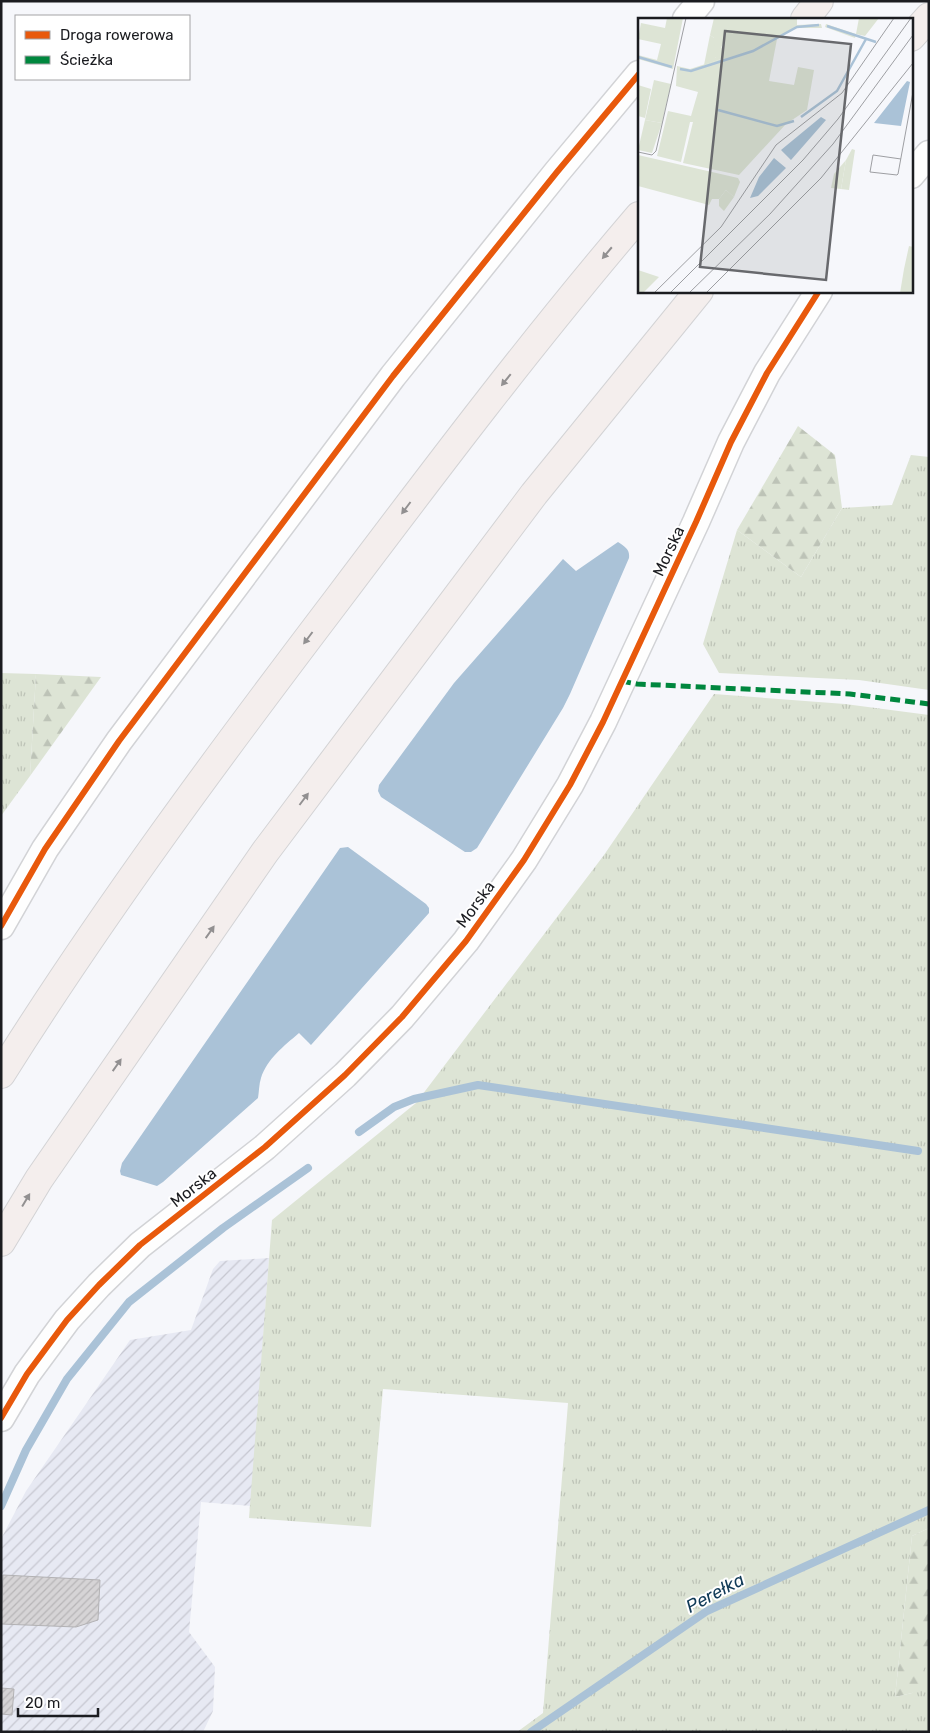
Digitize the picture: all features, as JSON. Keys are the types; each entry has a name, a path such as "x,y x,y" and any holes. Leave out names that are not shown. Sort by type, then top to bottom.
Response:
{"highway":[{"path":"806,18 820,1"},
{"path":"912,36 929,17"},
{"path":"1,1074 53,992 238,730 461,436 638,217"},
{"path":"1,1242 39,1179 265,852 534,494 698,292"}],"street":[{"path":"687,18 700,1"},
{"path":"1,926 45,849 119,741 393,376 557,172 638,75"},
{"path":"912,174 929,154"},
{"name":"Morska","path":"1,1418 27,1374 67,1320 100,1285 140,1246 265,1147 345,1075 402,1017 434,981 472,933 524,860 570,785 603,722 731,442 767,373 818,292"}],"shaded area":[{"path":"269,1258 251,1506 201,1502 189,1632 215,1667 213,1711 203,1732 1,1732 1,1539 26,1491 130,1340 191,1330 213,1269 220,1261"}],"green space":[{"path":"798,426 835,455 842,508 801,577 737,530"},
{"path":"911,455 929,457 929,690 859,680 719,673 703,644 737,530 801,577 842,508 892,505"},
{"path":"1,673 36,674 30,776 1,816"},
{"path":"36,674 101,677 30,776"},
{"path":"714,694 845,704 929,715 929,1528 912,1536 895,1697 912,1693 929,1647 929,1732 517,1732 543,1713 568,1403 383,1389 371,1527 249,1518 272,1220 416,1103 604,855"},
{"path":"929,1528 929,1647 921,1684 912,1693 895,1697 912,1536"}],"water":[{"path":"618,542 628,550 629,558 570,694 477,848 471,852 465,852 381,797 378,791 379,785 454,683 563,559 576,571"},
{"path":"348,847 426,904 429,908 429,913 311,1045 299,1033 277,1053 267,1065 260,1080 258,1098 163,1182 157,1186 121,1175 122,1163 340,848"}],"building":[{"path":"3,1575 100,1580 98,1620 76,1627 1,1624"},
{"path":"1,1688 14,1689 12,1715 1,1714"}],"waterway":[{"path":"359,1132 394,1107 414,1099 478,1085 918,1151"},
{"path":"1,1506 26,1450 67,1379 129,1302 223,1228 308,1168"},
{"name":"Perełka","path":"531,1732 707,1611 929,1510"}],"marked path":[{"path":"621,681 637,684 850,694 929,704"}],"cycle path":[{"path":"1,926 45,849 119,741 393,376 557,172 638,75"},
{"path":"1,1418 27,1374 67,1320 99,1285 140,1245 265,1147 345,1075 402,1017 466,941 524,860 570,785 603,722 731,442 767,373 818,292"}]}
